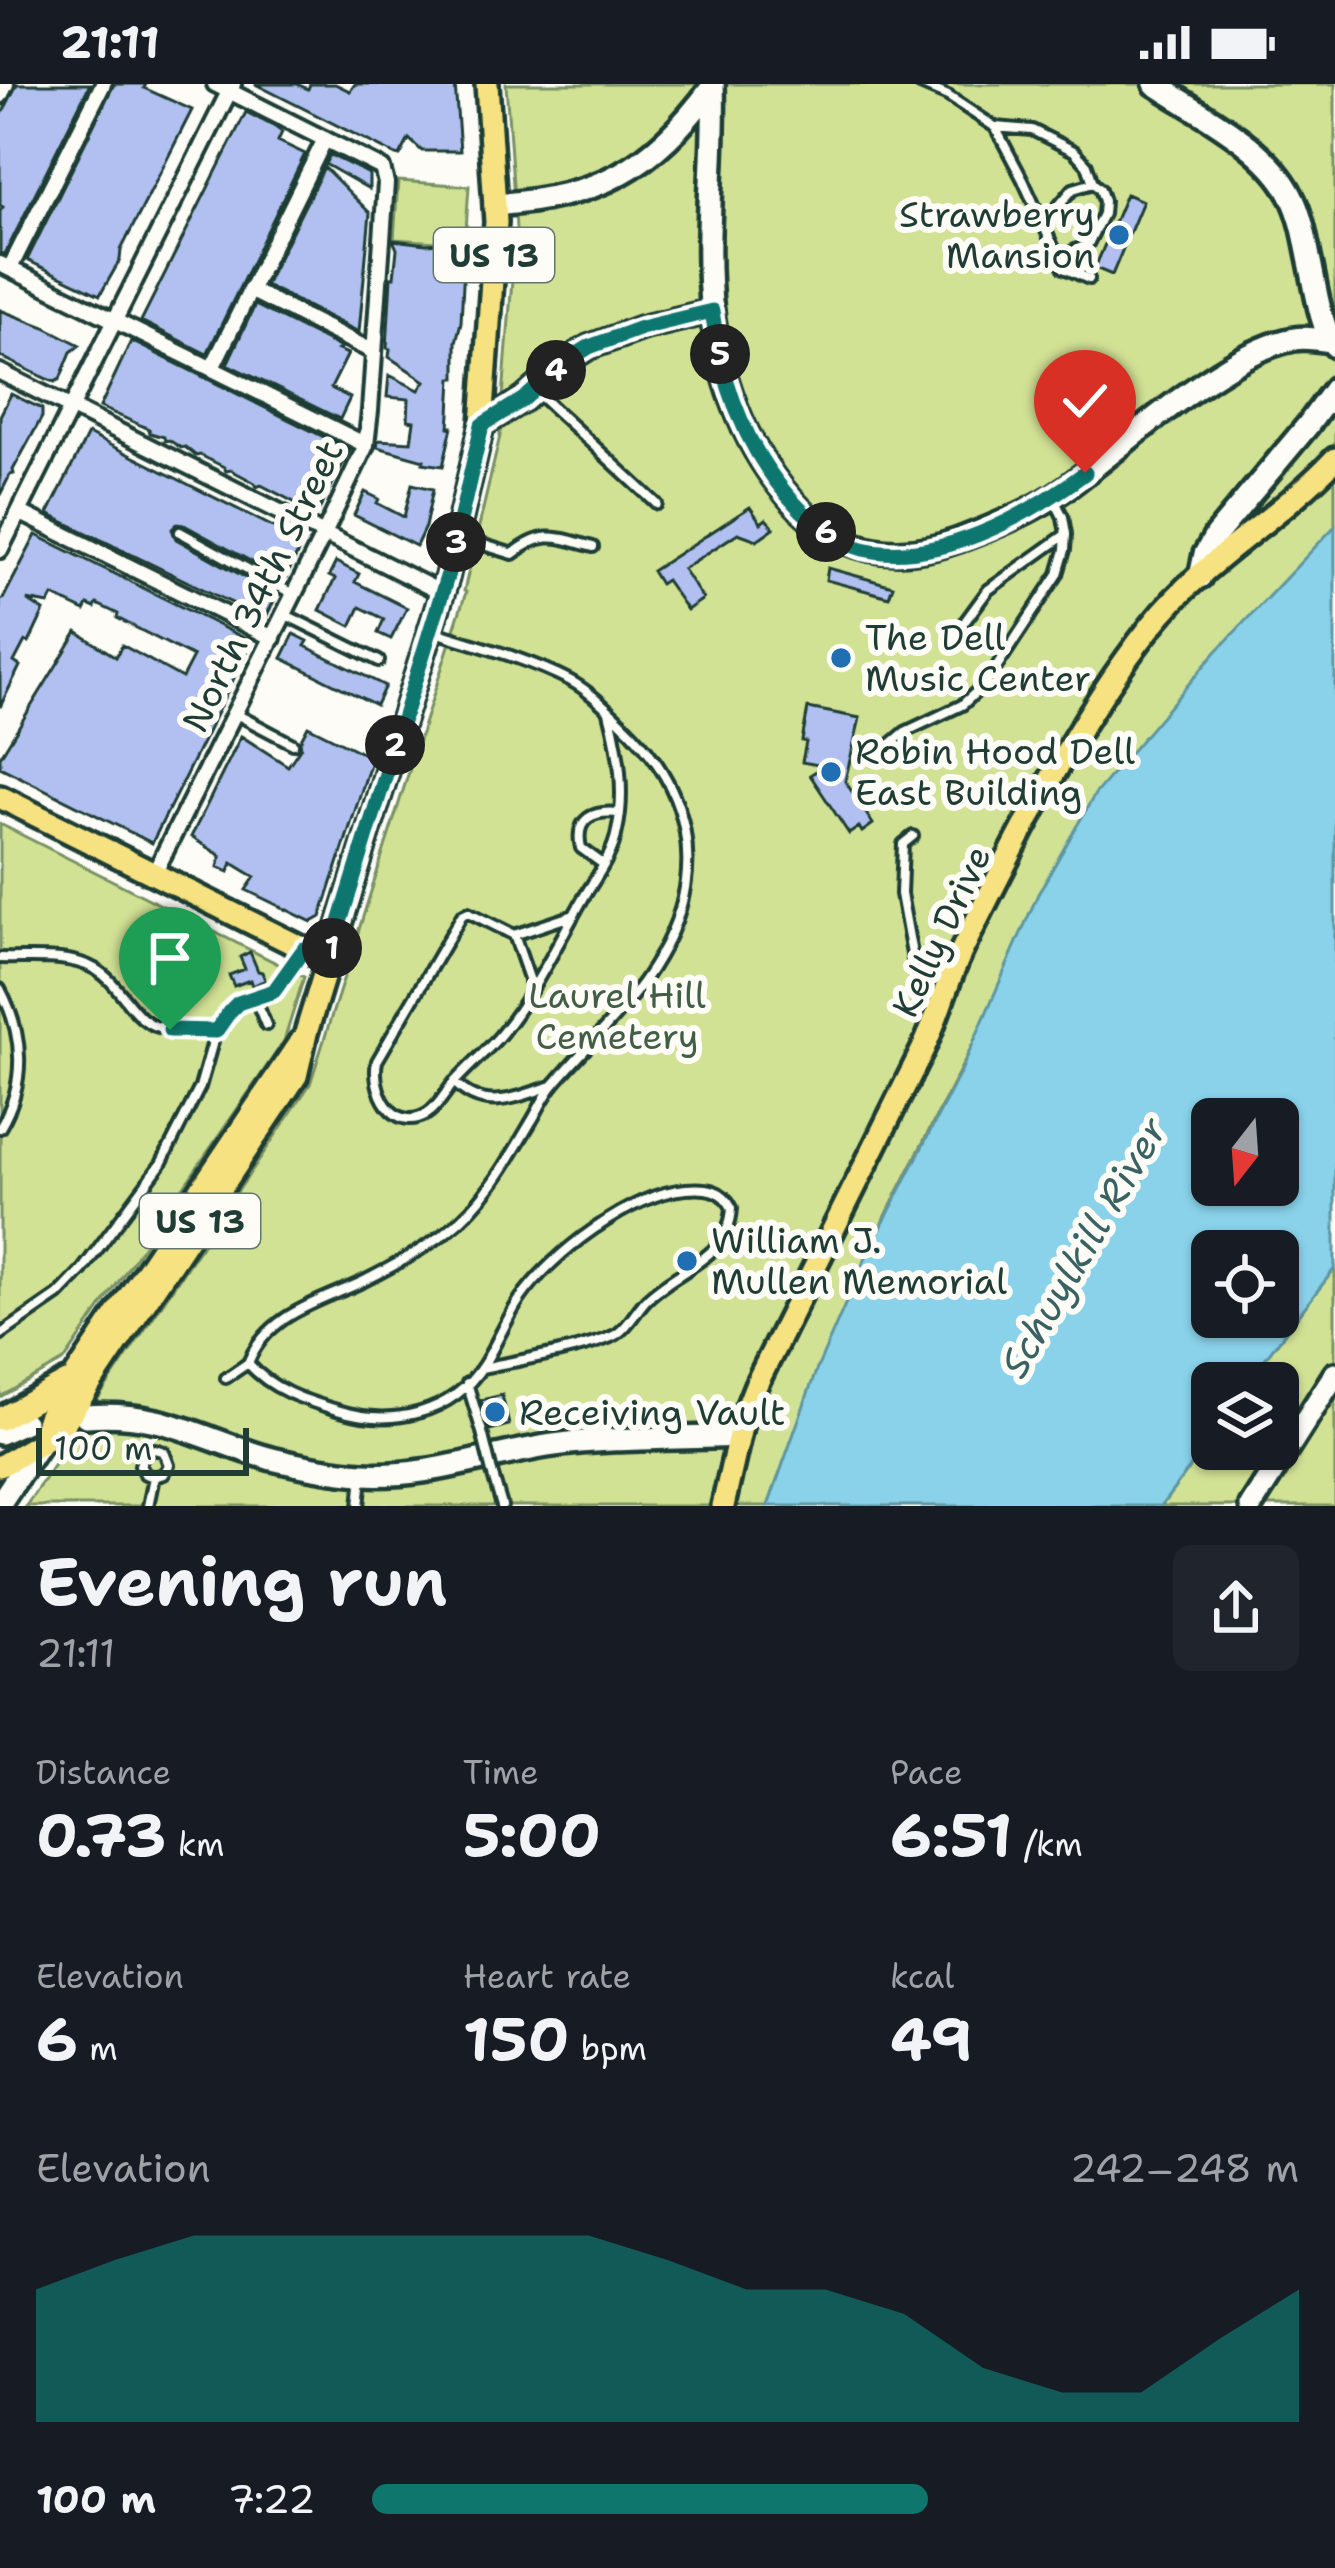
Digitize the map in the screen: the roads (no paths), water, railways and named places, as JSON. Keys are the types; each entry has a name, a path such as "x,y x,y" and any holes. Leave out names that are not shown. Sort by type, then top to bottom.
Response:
{"main road":[{"name":"US 13","path":"0,1466 63,1424 296,1076 442,593 482,425 496,229 487,84"},
{"path":"1155,84 1253,150 1280,176 1300,218 1332,344 1298,338 1268,346"},
{"path":"495,205 571,194 620,175 664,145 713,85"},
{"path":"713,85 712,311 728,388 752,443 784,491 840,540 876,551 936,548 1012,519 1053,496 1214,376 1268,346 1319,301"},
{"path":"482,425 513,408 589,347 641,328 712,311"},
{"path":"1199,577 1216,535 1335,388"},
{"name":"Kelly Drive","path":"723,1506 738,1436 756,1385 925,1044 961,952 1042,796 1098,702 1154,622 1335,459"},
{"path":"0,797 328,961"},
{"name":"US 13","path":"8,1431 73,1379 306,1033"},
{"path":"1251,1506 1335,1374"},
{"path":"0,1503 40,1443 48,1417 73,1379"},
{"path":"89,1411 128,1406 166,1412 309,1465 362,1474 434,1471 560,1444 738,1436"}],"street":[{"path":"0,96 6,84"},
{"path":"103,84 5,266 366,445"},
{"path":"0,550 226,86 325,139 212,368"},
{"name":"North 34th Street","path":"154,874 366,445 386,183 382,168 325,139"},
{"path":"250,290 374,352"},
{"path":"0,372 442,593"},
{"path":"19,512 273,638"}],"lane":[{"path":"920,84 995,127 1032,130 1074,151 1087,165 1104,201 1103,214 1094,235 1080,249 1057,255"},
{"path":"995,127 1064,268 1089,279"},
{"path":"1044,224 1073,189 1093,183"},
{"path":"534,390 657,505"},
{"path":"885,748 905,732 962,706 986,683 1058,574 1066,534 1053,496"},
{"path":"180,532 294,595"},
{"path":"966,620 988,590 1066,534"},
{"path":"457,537 513,554 542,537 593,547"},
{"path":"284,614 380,661"},
{"path":"226,1378 248,1363 263,1337 294,1312 393,1267 467,1215 498,1177 552,1086 613,1022 649,974 679,916 689,846 676,801 644,746 609,710 563,678 431,630"},
{"path":"532,987 514,935 475,914 462,915 375,1070 384,1104 407,1118 431,1112 494,1042 532,987 603,864 616,838 619,812 619,760 609,710"},
{"path":"235,713 293,744"},
{"path":"603,864 581,848 582,827 598,811 619,812"},
{"path":"913,836 903,844 901,894 920,998 938,1012"},
{"path":"514,935 574,914"},
{"path":"0,1335 58,1295 82,1270 151,1179 200,1087 216,1031 238,1003 274,991 304,949"},
{"path":"0,958 85,965 106,977 152,1025 216,1031"},
{"path":"0,988 20,1046 19,1080 0,1128"},
{"path":"255,998 266,1025"},
{"path":"454,1082 471,1097 491,1101 552,1086"},
{"path":"248,1363 286,1392 335,1410 392,1419 425,1410 448,1398 482,1368 522,1296 547,1268 616,1214 675,1190 716,1191 730,1202 732,1219 719,1245 652,1294 617,1333 482,1368"},
{"path":"467,1383 502,1506"},
{"path":"359,1506 362,1474"},
{"path":"148,1506 154,1478"}],"water":[{"name":"Schuylkill River","path":"1335,526 1335,1268 1299,1315 1299,1230 1191,1230 1191,1338 1281,1338 1262,1362 1191,1362 1191,1466 1161,1506 768,1506 816,1371 865,1259 961,1071 1038,894 1095,794 1215,653"}],"place":[{"name":"Strawberry Mansion","path":"1119,235"},
{"name":"The Dell Music Center","path":"841,658"},
{"name":"Robin Hood Dell East Building","path":"831,772"},
{"name":"William J. Mullen Memorial","path":"687,1261"},
{"name":"Receiving Vault","path":"495,1412"}],"park label":[{"name":"Laurel Hill Cemetery","path":"617,1016"}]}
